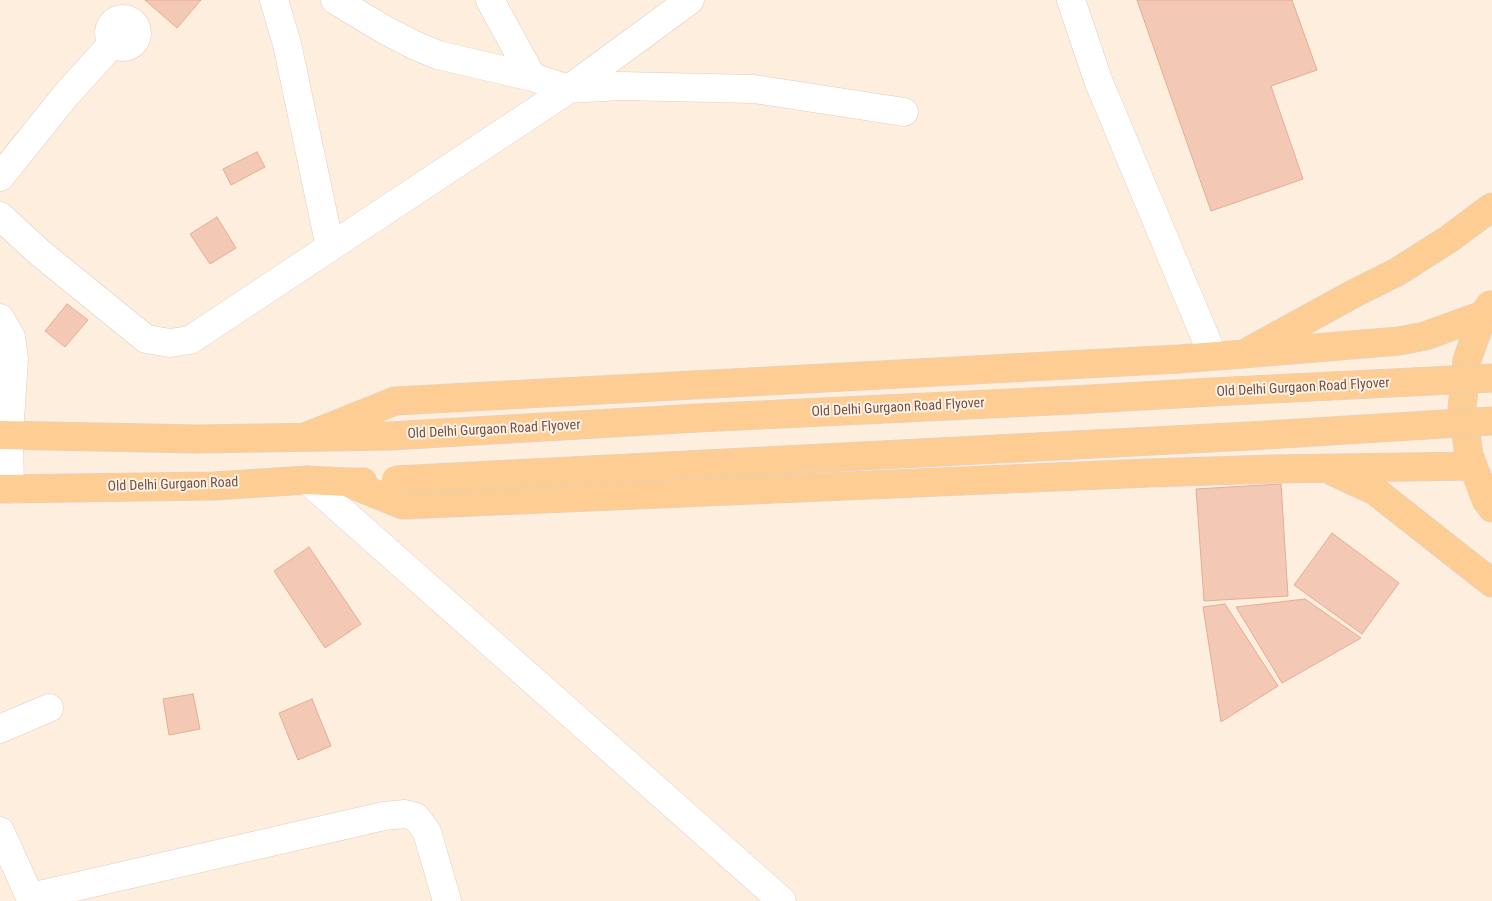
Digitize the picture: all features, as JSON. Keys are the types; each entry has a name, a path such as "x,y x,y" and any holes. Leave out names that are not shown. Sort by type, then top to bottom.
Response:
{"main road":[{"path":"1244,354 1397,272 1449,239 1492,206"},
{"path":"4,434 198,439 305,437 396,401 1213,356 1399,341 1425,336 1488,309"},
{"path":"1488,309 1467,360 1462,408 1469,455 1486,500 1492,508"},
{"name":"Old Delhi Gurgaon Road Flyover","path":"305,437 390,436 688,418 1063,401 1202,392 1492,378"},
{"path":"346,482 1211,438 1492,421"},
{"path":"346,482 403,505 1149,472 1473,466"},
{"path":"1325,468 1375,490 1492,583"},
{"name":"Old Delhi Gurgaon Road","path":"5,489 214,486 307,480 346,482"}],"street":[{"path":"274,0 287,44 330,247"},
{"path":"336,0 392,34 438,55 532,77 569,88 620,86 754,89 904,112"},
{"path":"490,0 532,77"},
{"path":"0,216 38,252 146,339 170,344 190,340 569,88 690,0"},
{"path":"1071,0 1098,80 1213,356"},
{"path":"0,177 66,96 114,43"},
{"path":"0,318 11,337 14,359 4,434 5,489"},
{"path":"307,480 782,901"},
{"path":"0,729 49,708"},
{"path":"0,831 32,899 375,818 405,814 416,817 427,832 447,901"}],"building":[{"path":"145,0 201,0 177,28"},
{"path":"1137,0 1292,0 1317,70 1271,86 1303,179 1211,211"},
{"path":"257,152 265,167 231,185 223,169"},
{"path":"217,217 236,248 210,264 190,234"},
{"path":"67,304 88,320 65,347 45,331"},
{"path":"1281,484 1288,596 1204,601 1196,489"},
{"path":"1332,533 1399,583 1362,634 1294,585"},
{"path":"309,547 361,624 325,648 274,571"},
{"path":"1305,599 1361,638 1282,683 1236,607"},
{"path":"1225,604 1278,686 1221,722 1203,607"},
{"path":"193,694 200,729 169,735 163,699"},
{"path":"312,699 331,746 298,760 279,713"}]}
